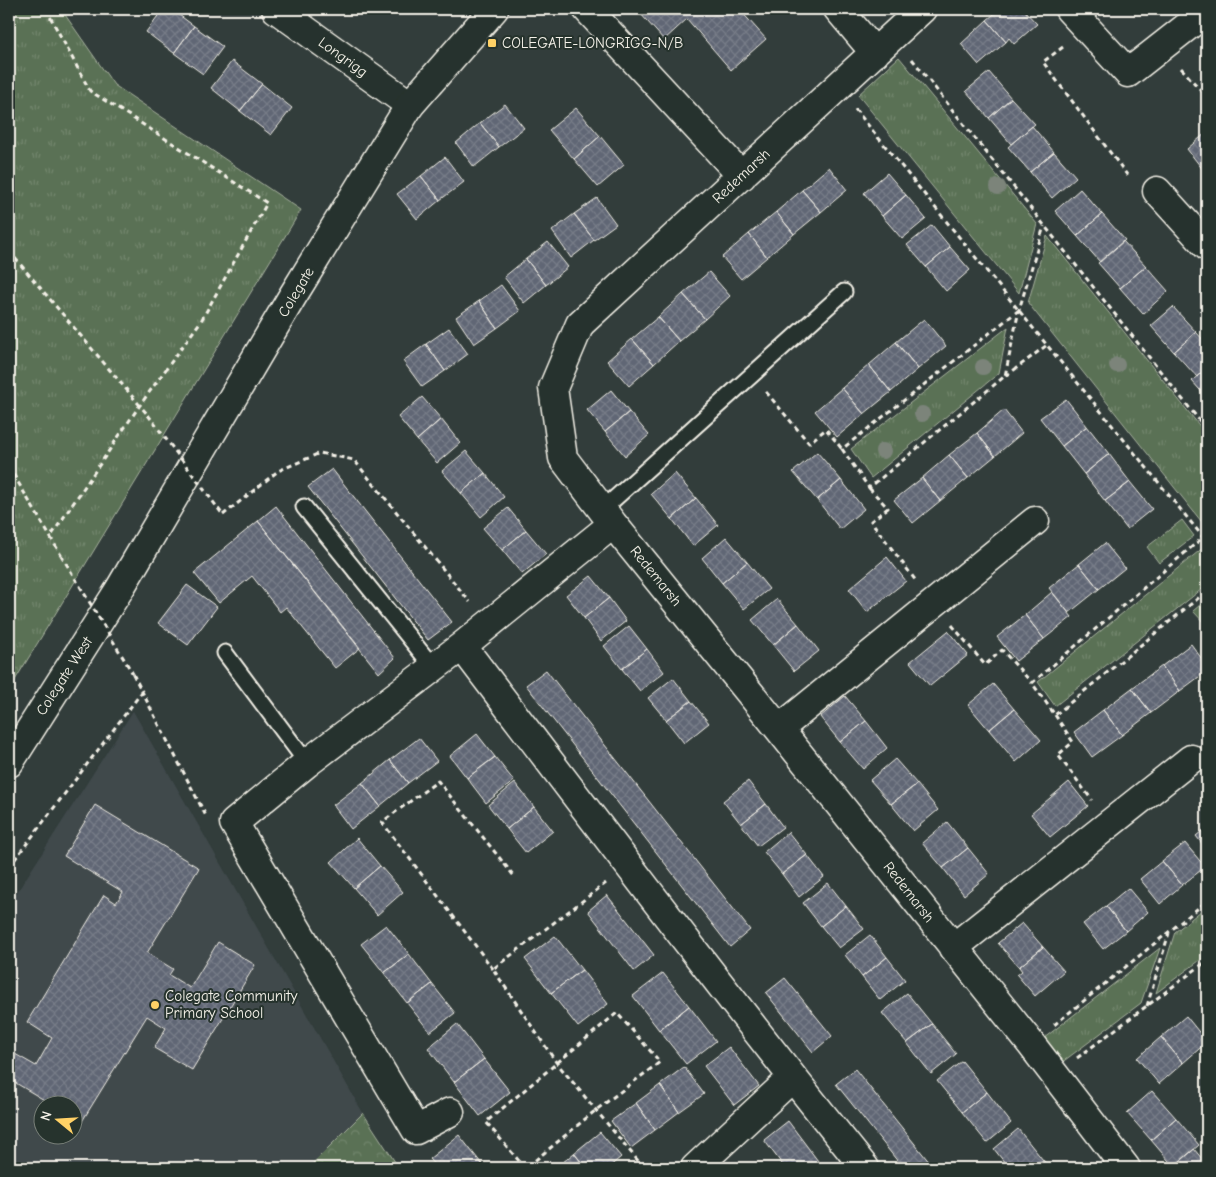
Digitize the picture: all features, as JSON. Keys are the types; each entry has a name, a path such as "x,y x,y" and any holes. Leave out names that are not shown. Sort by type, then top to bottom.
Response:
{"street":[{"name":"Longrigg","path":"276,9 410,105"},
{"name":"Colegate","path":"119,590 292,297 410,105 494,9"},
{"path":"587,9 742,176"},
{"path":"838,9 884,44"},
{"name":"Redemarsh","path":"922,9 580,324 552,388 563,458 1031,1044 1126,1168"},
{"path":"1069,9 1128,73 1207,11"},
{"path":"1157,191 1207,246"},
{"path":"450,1112 416,1130 234,823 306,763 488,625 608,516"},
{"path":"779,728 1035,521"},
{"name":"Colegate West","path":"9,762 119,590"},
{"path":"462,646 628,866 792,1078 865,1168"},
{"path":"953,948 1191,759"},
{"path":"695,1168 792,1078"}],"lane":[{"path":"608,516 752,375 844,292"},
{"path":"304,507 433,667"},
{"path":"225,653 306,763"}],"path":[{"path":"46,9 90,91 268,203 201,321 140,405 51,536"},
{"path":"1088,29 1042,62 1146,201 1157,191"},
{"path":"884,44 1044,226 1207,430"},
{"path":"1162,46 1207,98"},
{"path":"838,87 1207,542"},
{"path":"1005,376 1019,310 1044,226"},
{"path":"9,251 140,405 223,515 278,471 320,453 354,460 488,625"},
{"path":"842,450 1019,310"},
{"path":"870,488 1005,376 1047,345"},
{"path":"752,375 809,443 826,430 870,488 888,508 870,521 985,665 1002,650 1032,683 1073,742 1058,755 1110,823"},
{"path":"9,467 133,674 209,821 234,823"},
{"path":"1032,683 1207,534"},
{"path":"1055,715 1207,592"},
{"path":"9,867 142,692"},
{"path":"514,876 438,781 382,822 493,969 556,1062 644,1168"},
{"path":"493,969 628,866"},
{"path":"1031,1044 1207,901"},
{"path":"1147,1006 1169,932"},
{"path":"1055,1075 1207,961"},
{"path":"617,1014 660,1062 596,1110 526,1168 486,1122 556,1062 617,1014"}],"shaded area":[{"name":"Colegate Community Primary School","path":"133,711 363,1113 399,1168 9,1168 9,905"}],"green space":[{"path":"9,9 61,9 114,85 301,210 9,690"},
{"path":"899,57 1037,224 1019,293 858,95"},
{"path":"1047,236 1207,435 1207,524 1205,526 1028,303"},
{"path":"1008,327 999,373 871,478 851,449"},
{"path":"1182,520 1194,536 1159,563 1147,547"},
{"path":"1204,547 1207,551 1207,585 1055,706 1038,682"},
{"path":"1207,599 1207,626 1193,611"},
{"path":"1207,906 1207,955 1156,993 1175,932"},
{"path":"1160,948 1141,1003 1057,1066 1039,1042"},
{"path":"363,1113 399,1168 308,1168"}],"building":[{"path":"163,9 171,9 194,26 174,53 146,32"},
{"path":"642,9 739,9 766,39 731,70 687,19 664,40 639,12"},
{"path":"1000,9 1023,9 1037,24 1014,44 1009,38 1006,42 987,20"},
{"path":"987,20 1006,42 979,65 961,44"},
{"path":"194,26 223,47 203,74 174,53"},
{"path":"232,61 262,84 240,111 211,88"},
{"path":"989,72 1011,98 989,118 966,91"},
{"path":"1207,76 1207,91 1200,82"},
{"path":"262,84 292,108 271,135 240,111"},
{"path":"1011,98 1035,124 1011,144 989,118"},
{"path":"505,104 524,128 499,147 480,123"},
{"path":"576,108 600,136 574,159 549,130"},
{"path":"480,123 499,147 474,167 456,143"},
{"path":"1032,126 1054,152 1030,172 1008,147"},
{"path":"1207,132 1207,175 1187,149"},
{"path":"600,136 624,165 598,187 574,159"},
{"path":"1054,152 1076,177 1052,198 1030,172"},
{"path":"445,157 464,182 440,200 421,176"},
{"path":"829,167 847,190 821,212 802,190"},
{"path":"887,173 906,195 882,216 864,193"},
{"path":"421,176 440,200 417,219 397,194"},
{"path":"1080,189 1102,214 1077,236 1055,211"},
{"path":"802,190 821,212 794,234 776,212"},
{"path":"906,195 926,219 902,239 882,216"},
{"path":"597,198 616,224 594,240 574,214"},
{"path":"776,212 794,234 767,257 749,234"},
{"path":"574,214 594,240 571,258 552,231"},
{"path":"1102,214 1125,240 1100,262 1077,236"},
{"path":"932,225 950,247 926,267 907,245"},
{"path":"749,234 767,257 741,279 722,257"},
{"path":"1123,241 1146,266 1120,288 1098,263"},
{"path":"548,242 568,267 546,285 526,259"},
{"path":"950,247 970,270 946,291 926,267"},
{"path":"526,259 546,285 524,303 504,277"},
{"path":"1146,266 1168,291 1143,314 1120,288"},
{"path":"709,272 730,296 705,319 683,294"},
{"path":"501,285 520,311 497,328 479,301"},
{"path":"683,294 705,319 679,341 658,317"},
{"path":"479,301 497,328 474,344 456,317"},
{"path":"1173,307 1196,332 1174,352 1151,326"},
{"path":"658,317 679,341 654,364 632,339"},
{"path":"924,319 946,346 918,369 896,342"},
{"path":"449,328 468,354 445,371 426,344"},
{"path":"1196,332 1207,344 1207,367 1197,377 1174,352"},
{"path":"632,339 654,364 629,386 607,361"},
{"path":"896,342 918,369 891,392 869,365"},
{"path":"426,344 445,371 422,387 403,361"},
{"path":"869,365 891,392 864,414 842,388"},
{"path":"1207,367 1207,398 1192,381"},
{"path":"842,388 864,414 837,437 815,411"},
{"path":"611,390 629,412 605,432 587,410"},
{"path":"422,397 441,419 417,440 398,417"},
{"path":"1066,399 1087,426 1062,446 1040,418"},
{"path":"1004,410 1022,433 995,456 977,433"},
{"path":"629,412 649,435 625,456 605,432"},
{"path":"441,419 460,443 437,463 417,440"},
{"path":"1087,426 1109,454 1084,474 1062,446"},
{"path":"977,433 995,456 968,478 949,455"},
{"path":"466,451 485,473 461,493 442,471"},
{"path":"817,452 841,480 817,500 793,472"},
{"path":"1109,454 1130,482 1105,501 1084,474"},
{"path":"949,455 968,478 940,501 922,478"},
{"path":"332,469 452,622 428,640 308,487"},
{"path":"485,473 504,497 481,517 461,493"},
{"path":"675,473 696,498 672,519 651,494"},
{"path":"922,478 940,501 913,523 894,500"},
{"path":"841,480 864,509 840,529 817,500"},
{"path":"1130,482 1152,509 1127,529 1105,501"},
{"path":"696,498 718,525 693,546 672,519"},
{"path":"276,506 395,658 379,673 258,521"},
{"path":"508,508 526,530 502,550 483,528"},
{"path":"258,521 360,648 335,668 286,607 280,612 252,576 219,603 194,573"},
{"path":"526,530 546,554 522,574 502,550"},
{"path":"726,537 747,562 722,583 702,558"},
{"path":"1105,543 1125,568 1099,589 1079,564"},
{"path":"887,557 906,581 867,612 849,589"},
{"path":"747,562 769,589 744,609 722,583"},
{"path":"1079,564 1099,589 1069,613 1049,588"},
{"path":"591,576 609,598 584,618 566,595"},
{"path":"187,585 217,607 188,645 158,623"},
{"path":"1052,592 1072,617 1044,639 1025,615"},
{"path":"609,598 626,621 601,641 584,618"},
{"path":"777,599 798,624 773,645 752,620"},
{"path":"1025,615 1044,639 1016,661 997,637"},
{"path":"798,624 819,651 794,671 773,645"},
{"path":"629,626 647,649 622,669 604,646"},
{"path":"948,631 968,655 930,686 910,662"},
{"path":"1191,644 1207,666 1207,671 1180,691 1162,666"},
{"path":"647,649 664,672 640,691 622,669"},
{"path":"1162,666 1180,691 1151,713 1132,688"},
{"path":"546,670 750,930 730,947 526,685"},
{"path":"673,678 691,701 666,720 648,698"},
{"path":"993,684 1014,709 989,730 968,705"},
{"path":"1132,688 1151,713 1122,735 1103,710"},
{"path":"845,696 866,721 840,742 820,717"},
{"path":"691,701 709,723 684,743 666,720"},
{"path":"1014,709 1041,740 1016,762 989,730"},
{"path":"1103,710 1122,735 1092,757 1074,732"},
{"path":"866,721 887,748 863,769 840,742"},
{"path":"477,734 495,757 467,778 450,756"},
{"path":"419,738 437,761 408,783 390,760"},
{"path":"495,757 514,781 486,803 467,778"},
{"path":"895,759 917,784 891,804 870,780"},
{"path":"390,760 408,783 380,806 362,783"},
{"path":"748,781 766,804 741,824 723,801"},
{"path":"1069,782 1088,806 1050,837 1031,814"},
{"path":"362,783 380,806 351,829 333,805"},
{"path":"515,783 534,807 507,829 488,805"},
{"path":"917,784 938,810 913,831 891,804"},
{"path":"766,804 783,827 758,846 741,824"},
{"path":"95,805 199,868 147,953 173,969 169,975 190,988 218,942 255,965 192,1070 154,1048 166,1028 147,1016 82,1121 82,1094 34,1094 9,1079 9,1064 15,1054 36,1066 52,1038 27,1022 104,895 116,903 123,892 64,856"},
{"path":"534,807 553,831 526,853 507,829"},
{"path":"947,822 968,848 943,868 922,843"},
{"path":"1207,827 1207,850 1196,836"},
{"path":"788,832 807,855 782,874 764,852"},
{"path":"357,838 380,866 354,888 331,862"},
{"path":"1185,843 1205,867 1182,885 1162,861"},
{"path":"968,848 989,874 964,895 943,868"},
{"path":"807,855 824,877 799,897 782,874"},
{"path":"1162,861 1182,885 1160,904 1140,879"},
{"path":"380,866 403,892 377,915 354,888"},
{"path":"828,883 846,906 821,926 803,903"},
{"path":"1128,888 1148,912 1126,931 1106,906"},
{"path":"607,895 654,955 634,971 588,911"},
{"path":"846,906 864,929 839,948 821,926"},
{"path":"1106,906 1126,931 1103,949 1083,924"},
{"path":"1022,923 1043,947 1019,967 998,943"},
{"path":"386,925 409,954 384,973 361,944"},
{"path":"870,935 887,957 862,977 845,955"},
{"path":"555,936 582,970 551,993 525,959"},
{"path":"1043,947 1064,971 1035,996 1017,975 1022,971 1019,967"},
{"path":"409,954 432,984 407,1003 384,973"},
{"path":"887,957 905,980 880,1000 862,977"},
{"path":"582,970 608,1004 578,1027 551,993"},
{"path":"663,973 689,1006 659,1030 633,996"},
{"path":"785,978 832,1036 813,1052 766,993"},
{"path":"432,984 455,1013 430,1032 407,1003"},
{"path":"907,993 932,1024 907,1043 882,1013"},
{"path":"689,1006 716,1041 686,1064 659,1030"},
{"path":"1186,1016 1207,1042 1183,1063 1161,1037"},
{"path":"457,1024 484,1059 454,1082 428,1048"},
{"path":"932,1024 956,1054 931,1074 907,1043"},
{"path":"1161,1037 1183,1063 1159,1084 1137,1058"},
{"path":"729,1047 759,1086 734,1105 704,1066"},
{"path":"484,1059 510,1092 480,1116 454,1082"},
{"path":"962,1061 987,1092 962,1112 937,1081"},
{"path":"684,1067 704,1094 679,1112 660,1085"},
{"path":"855,1069 934,1168 903,1168 836,1084"},
{"path":"660,1085 679,1112 655,1130 636,1103"},
{"path":"1152,1091 1176,1118 1151,1140 1127,1113"},
{"path":"987,1092 1011,1123 987,1143 962,1112"},
{"path":"636,1103 655,1130 631,1148 611,1121"},
{"path":"1176,1118 1199,1145 1174,1167 1151,1140"},
{"path":"788,1121 818,1161 809,1168 785,1168 764,1140"},
{"path":"1018,1129 1043,1160 1033,1168 1009,1168 994,1149"},
{"path":"600,1132 621,1157 608,1168 586,1168 574,1153"},
{"path":"459,1135 485,1168 437,1168 429,1159"},
{"path":"1194,1149 1207,1165 1207,1168 1172,1168"},
{"path":"574,1153 586,1168 556,1168"},
{"path":"1043,1160 1050,1168 1033,1168"}],"place":[{"name":"COLEGATE-LONGRIGG-N/B","path":"492,43"},
{"name":"Colegate Community Primary School","path":"155,1005"}]}
